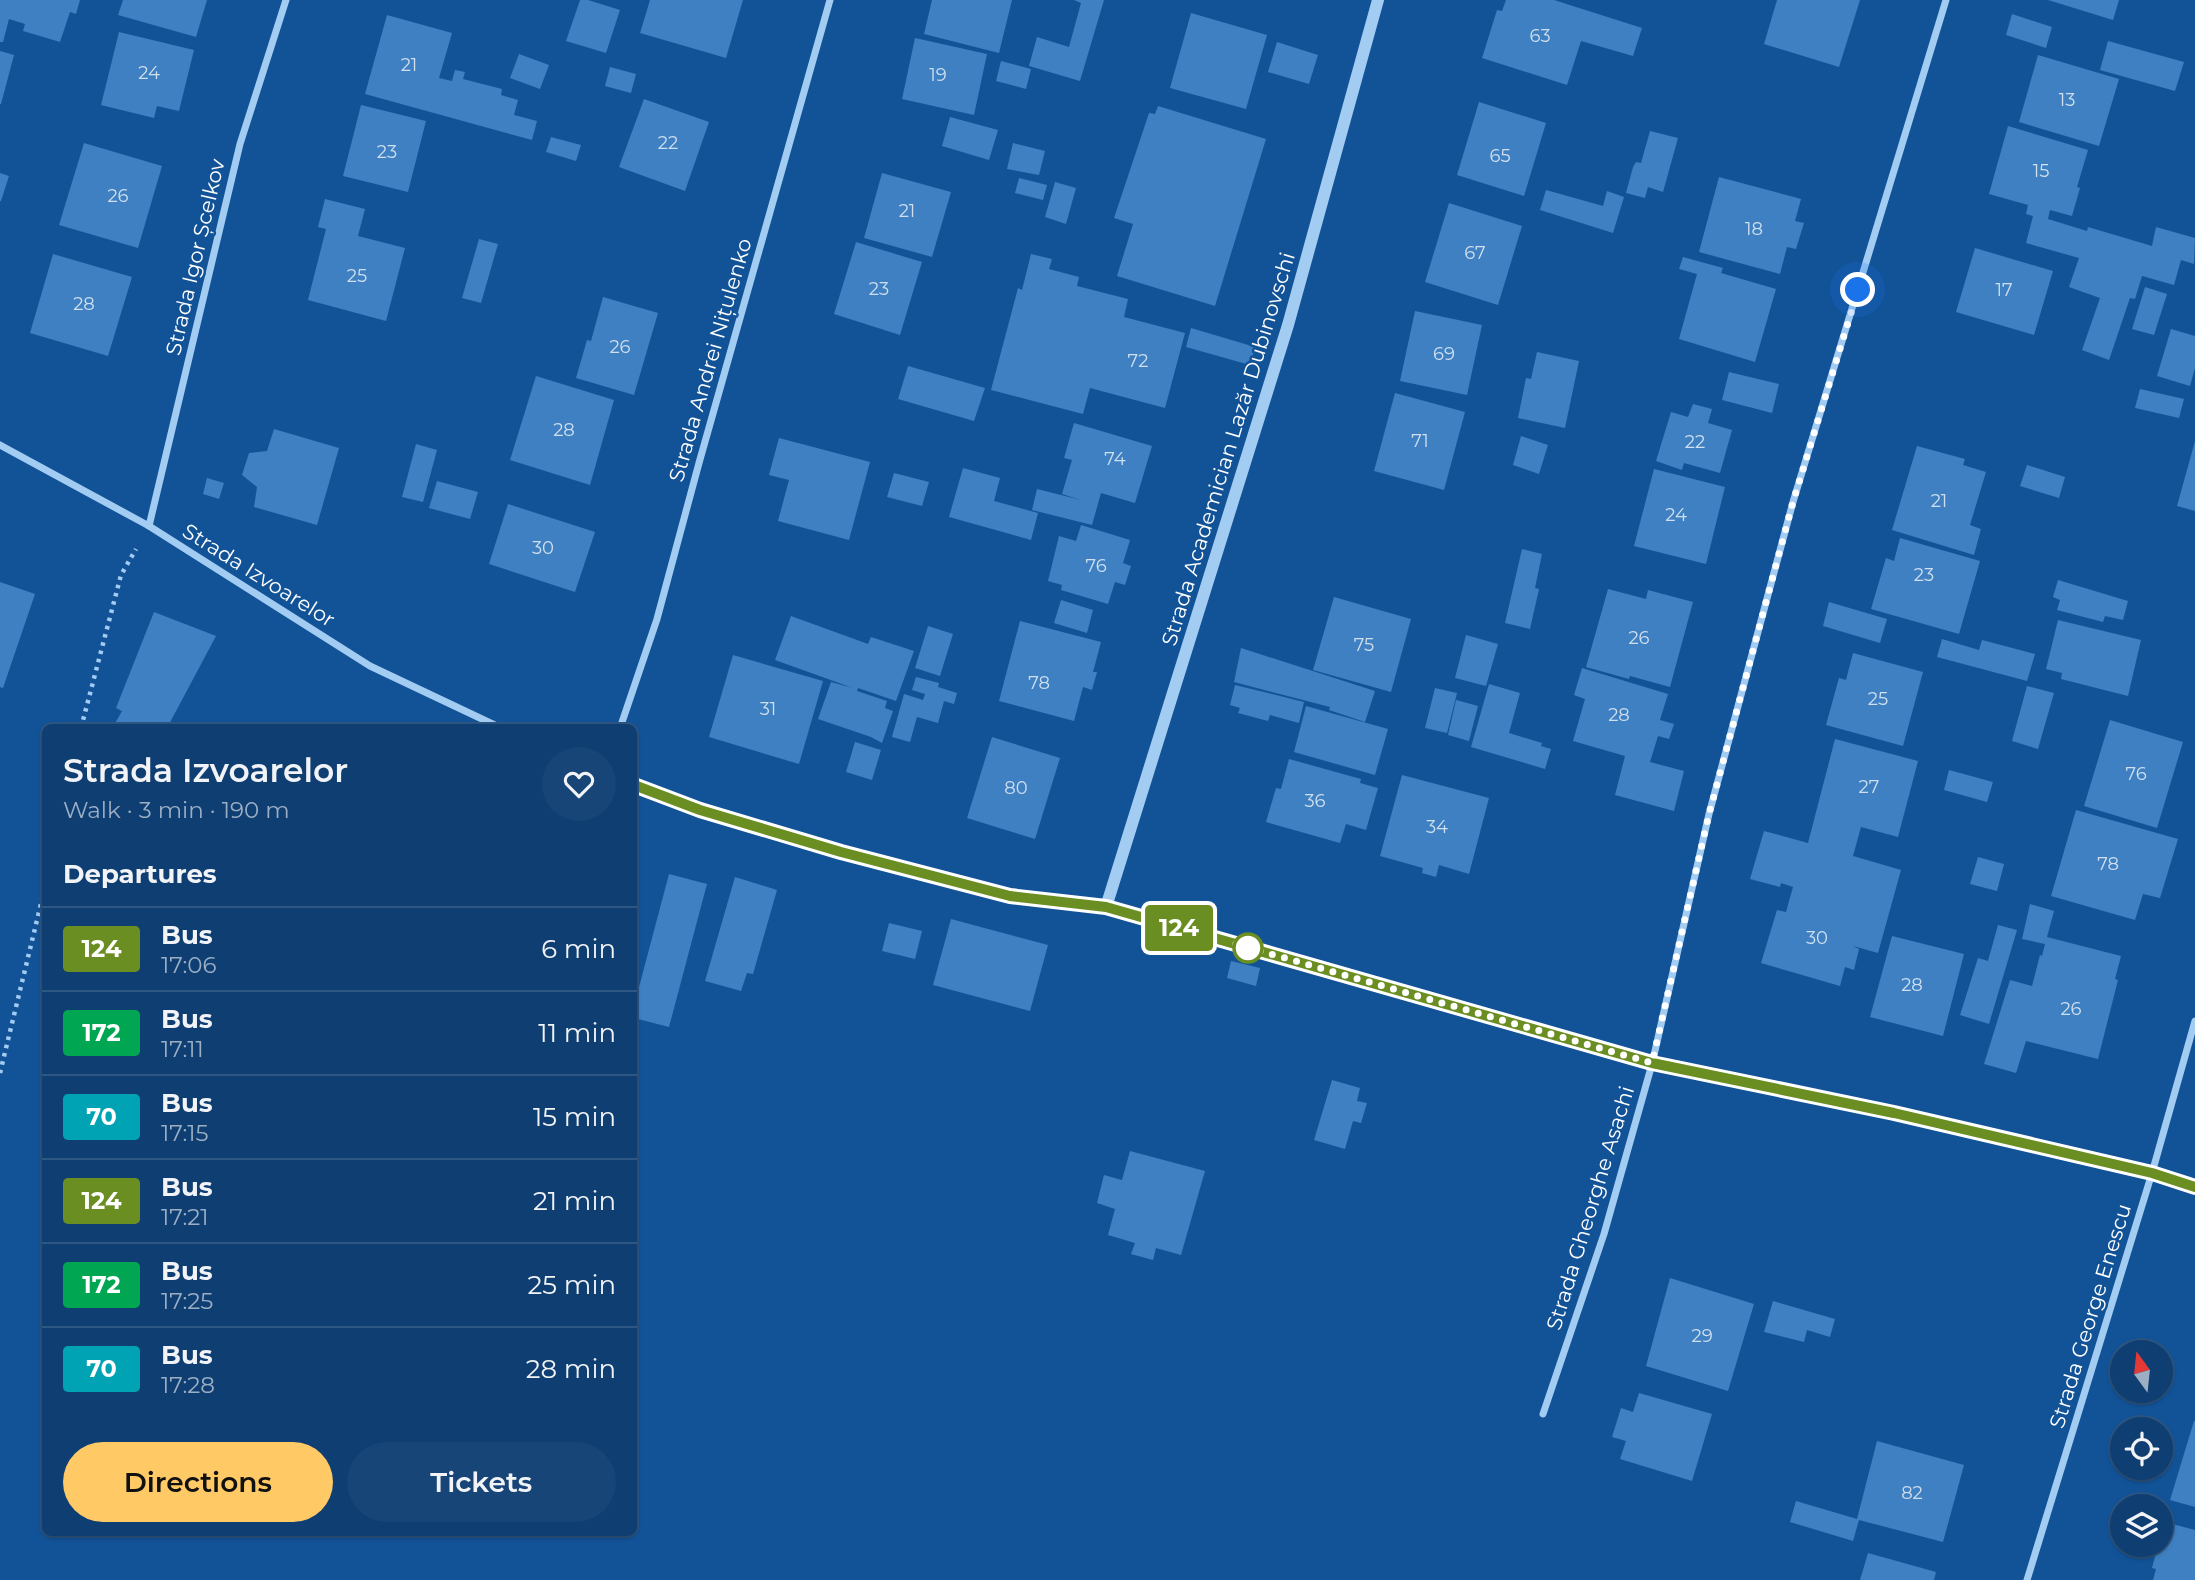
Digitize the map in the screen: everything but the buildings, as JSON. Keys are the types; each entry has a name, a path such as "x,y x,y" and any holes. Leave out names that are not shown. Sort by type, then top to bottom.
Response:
{"street":[{"name":"Strada Igor Șсelkov","path":"149,526 240,144 286,0"},
{"name":"Strada Andrei Nițulenko","path":"621,724 657,619 698,463 831,0"},
{"name":"Strada Academician Lazăr Dubinovschi","path":"1106,907 1288,325 1378,0"},
{"name":"Strada Gheorghe Asachi","path":"1543,1414 1604,1234 1652,1063 1709,814 1793,502 1946,0"},
{"name":"Strada Izvoarelor","path":"0,445 149,526 370,666 493,724"},
{"path":"637,786 713,814 841,852 997,893 1072,905 1106,907 1652,1063 1894,1113 2152,1173 2195,1187"},
{"name":"Strada George Enescu","path":"2027,1580 2152,1173 2195,1021"}],"path":[{"path":"82,724 121,575 149,526"},
{"path":"0,1073 42,900"}],"bus line":[{"name":"124","path":"637,786 700,810 841,852 1010,896 1106,907 1652,1063 1894,1113 2152,1173 2195,1187"}],"route":[{"path":"1248,948 1236,944 1652,1063 1709,814 1793,502 1858,290"}]}
